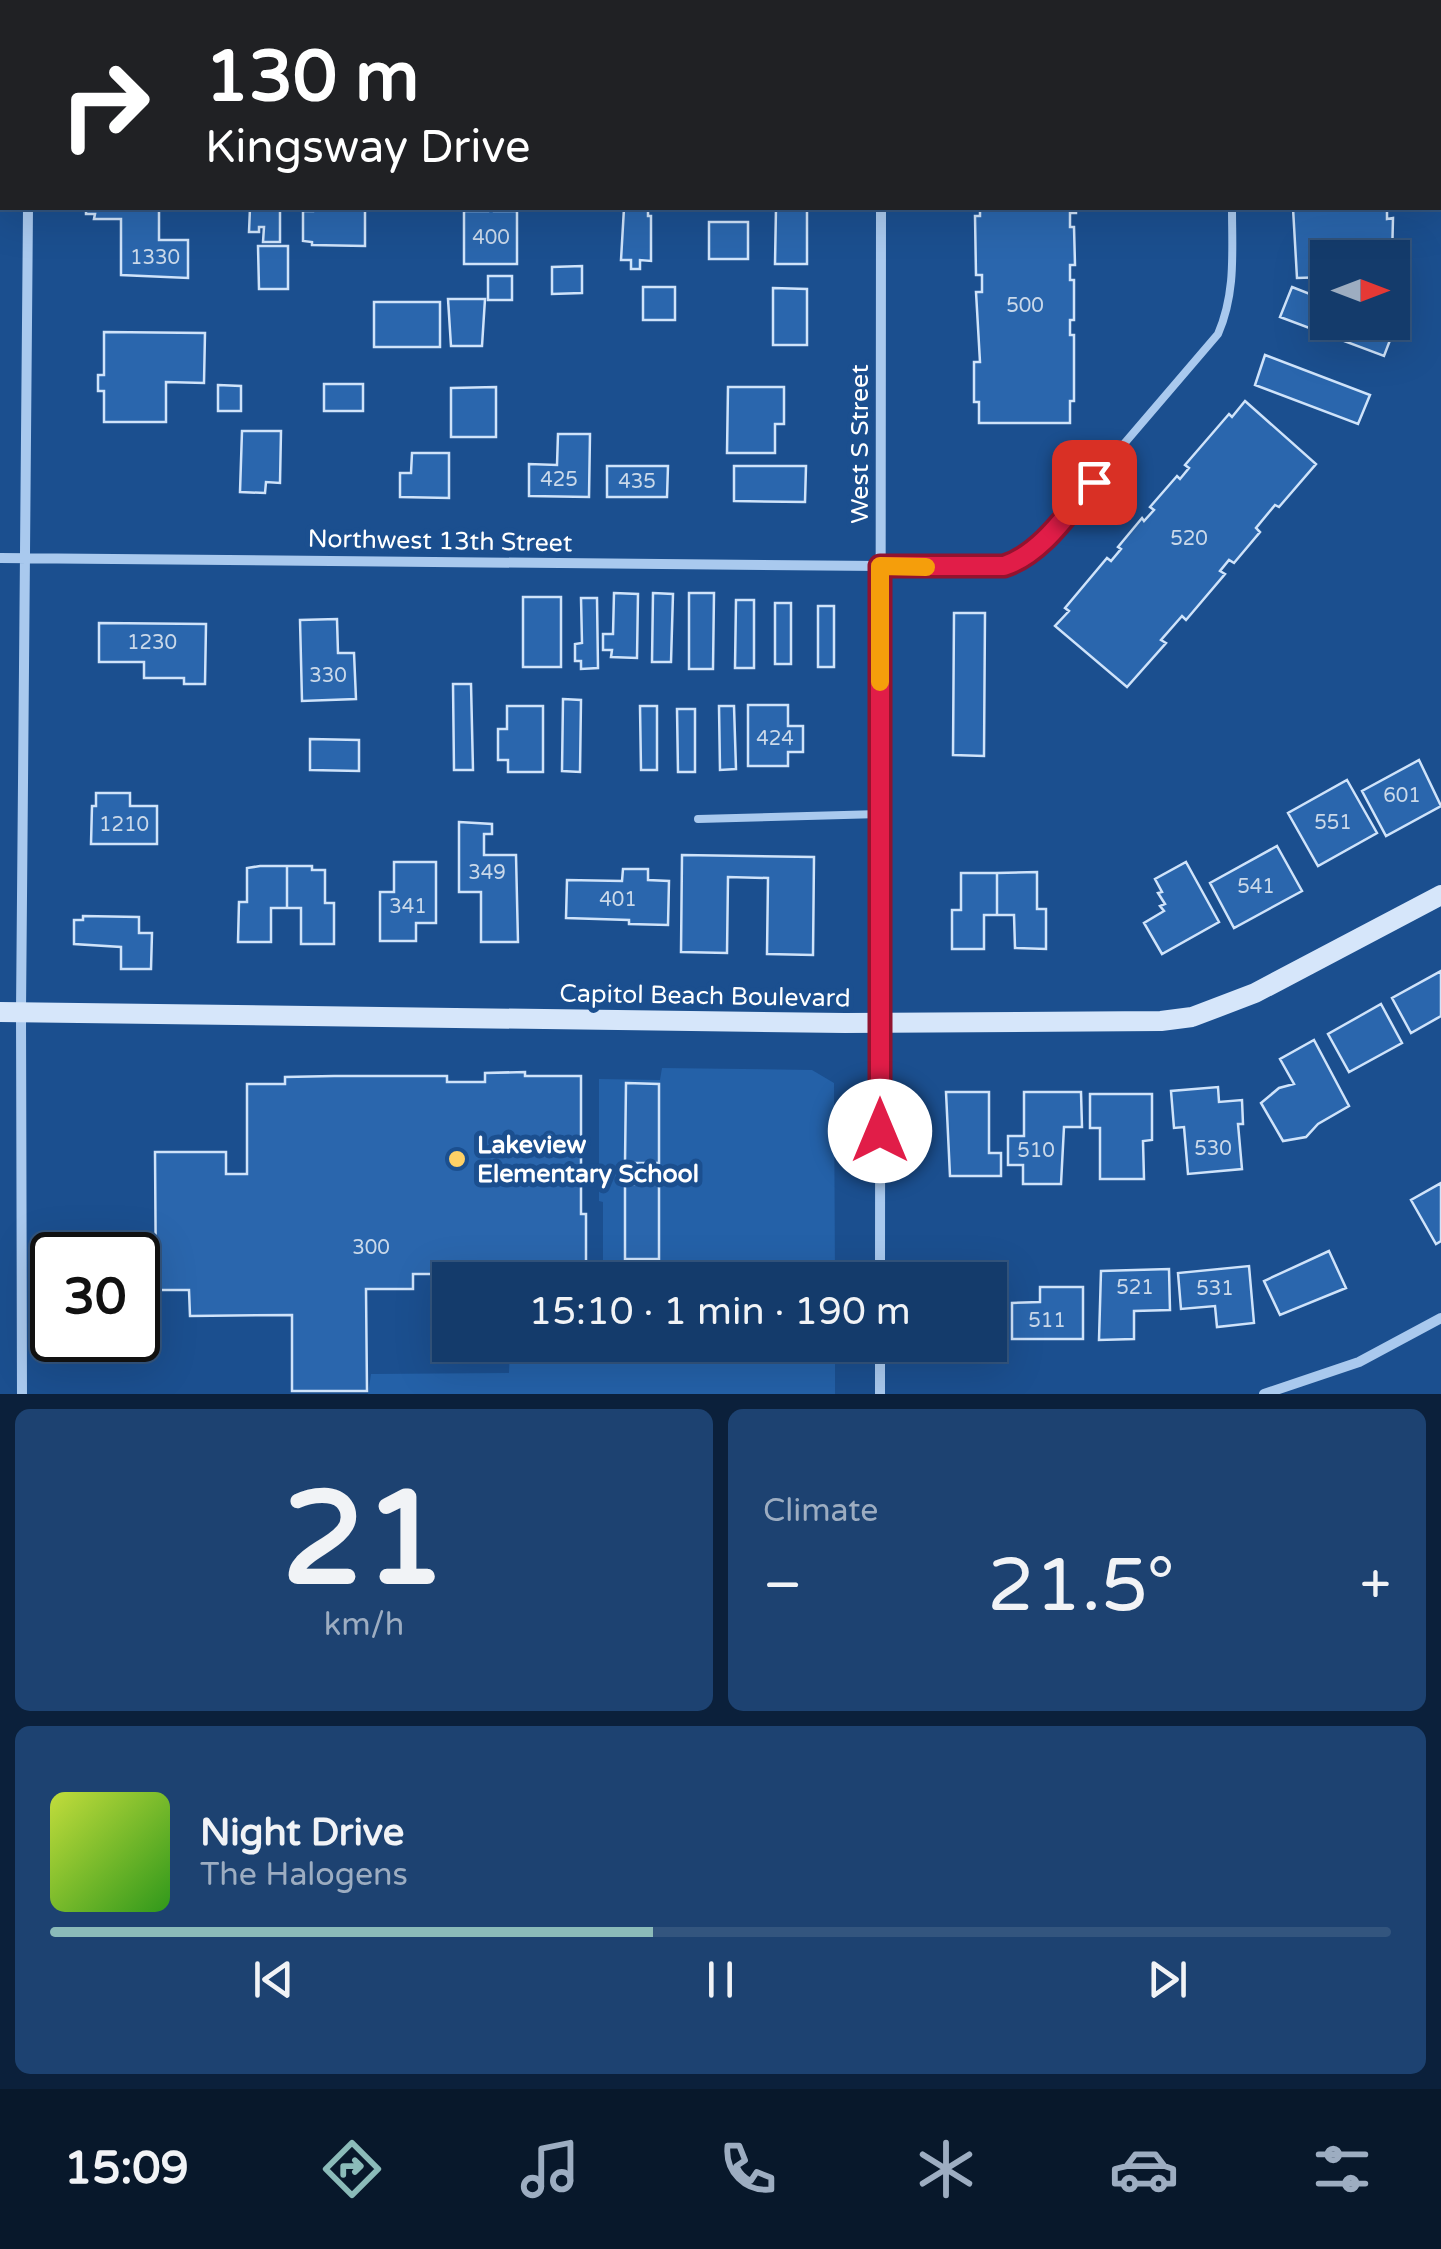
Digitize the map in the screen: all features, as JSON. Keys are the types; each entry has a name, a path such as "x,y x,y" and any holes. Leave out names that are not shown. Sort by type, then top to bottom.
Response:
{"street":[{"path":"22,1394 11,1012 26,558 28,210"},
{"name":"West S Street","path":"880,1262 881,210"},
{"name":"Northwest 13th Street","path":"0,558 880,566"},
{"name":"Capitol Beach Boulevard","path":"11,1012 1151,1022 1192,1017 1255,993 1441,895"},
{"path":"1264,1394 1359,1362 1441,1318"},
{"path":"880,1362 880,1394"}],"lane":[{"path":"880,566 1004,566 1019,562 1034,550 1218,334 1228,310 1232,285 1232,210"},
{"path":"698,818 880,814"}],"shaded area":[{"path":"662,1068 812,1070 834,1083 835,1262 603,1262 599,1079 660,1080"},
{"path":"509,1362 835,1362 835,1394 368,1394 371,1374 509,1373"}],"building":[{"path":"86,210 159,210 159,240 188,240 188,278 121,275 121,219 94,219 95,214 86,214"},
{"path":"250,210 280,210 280,242 263,242 264,227 259,227 259,232 249,232"},
{"path":"365,210 365,246 312,245 303,241 303,211"},
{"path":"624,210 648,210 651,261 640,260 640,269 631,269 631,260 621,260"},
{"path":"776,210 807,210 807,264 775,264"},
{"path":"980,210 1076,210 1070,213 1075,265 1070,265 1070,280 1074,280 1070,335 1074,335 1074,401 1070,401 1070,423 979,423 979,402 974,402 974,362 980,362 976,292 982,292 982,275 976,275 975,216 980,216"},
{"path":"1293,210 1387,210 1387,219 1393,218 1392,240 1310,240 1310,278 1297,278"},
{"path":"464,211 517,211 517,264 464,264"},
{"path":"709,222 748,222 748,259 709,259"},
{"path":"258,246 288,246 288,289 259,289"},
{"path":"582,266 582,293 552,294 552,267"},
{"path":"488,276 512,276 512,300 488,300"},
{"path":"643,287 675,287 675,320 643,320"},
{"path":"1292,287 1310,294 1310,328 1280,317"},
{"path":"773,288 807,289 807,345 773,345"},
{"path":"448,299 485,299 482,346 451,346"},
{"path":"374,302 440,302 440,347 374,347"},
{"path":"104,332 205,333 204,383 166,382 166,422 104,422 104,391 98,391 98,375 104,375"},
{"path":"1341,340 1390,340 1384,356"},
{"path":"1265,355 1370,395 1358,424 1255,385"},
{"path":"324,384 363,384 363,411 324,411"},
{"path":"218,385 241,386 241,411 218,411"},
{"path":"496,387 496,437 451,437 451,388"},
{"path":"728,387 784,387 784,424 775,424 775,453 727,453"},
{"path":"1245,401 1316,464 1279,507 1275,505 1256,528 1260,532 1234,563 1229,560 1220,571 1225,574 1186,620 1182,616 1161,640 1166,643 1127,687 1055,626 1107,558 1111,561 1142,518 1144,521 1154,510 1150,507 1189,468 1185,465"},
{"path":"242,431 281,431 280,483 266,482 265,493 240,492"},
{"path":"558,434 590,434 589,497 529,496 529,464 557,465"},
{"path":"412,453 449,453 449,498 400,497 400,473 411,473"},
{"path":"607,466 668,466 667,497 607,497"},
{"path":"734,466 806,466 805,502 734,501"},
{"path":"614,593 638,594 637,658 611,657 612,650 603,650 603,634 613,634"},
{"path":"653,593 673,594 671,662 652,662"},
{"path":"689,593 714,593 713,669 689,669"},
{"path":"523,597 561,597 561,667 523,667"},
{"path":"581,598 597,598 598,668 581,669 581,661 575,661 575,644 582,643"},
{"path":"736,600 754,600 754,668 735,668"},
{"path":"775,603 791,603 791,664 775,664"},
{"path":"818,606 834,606 834,667 818,667"},
{"path":"954,613 985,613 984,756 953,755"},
{"path":"337,619 338,653 354,653 356,699 302,701 300,620"},
{"path":"99,623 206,624 205,684 184,684 184,678 144,678 144,662 99,662"},
{"path":"453,684 471,684 473,770 454,770"},
{"path":"563,699 581,700 580,772 562,771"},
{"path":"748,705 788,705 788,726 803,726 803,752 788,752 788,766 748,766"},
{"path":"507,706 543,706 543,772 508,772 508,760 498,760 498,729 507,729"},
{"path":"640,706 657,706 657,770 641,770"},
{"path":"719,706 734,706 736,769 720,770"},
{"path":"677,709 695,709 695,772 678,772"},
{"path":"310,739 359,740 359,771 310,770"},
{"path":"1419,760 1441,806 1386,836 1362,791"},
{"path":"1347,780 1377,833 1318,866 1288,813"},
{"path":"96,793 130,793 130,806 157,806 157,844 91,844"},
{"path":"459,822 492,824 492,834 484,834 484,855 516,855 518,942 481,942 481,892 459,892"},
{"path":"1277,846 1302,891 1234,928 1210,883"},
{"path":"682,855 814,857 813,955 767,954 768,878 728,877 727,953 681,952"},
{"path":"394,862 436,862 436,923 416,923 416,941 380,941 380,892 394,892"},
{"path":"1186,862 1219,922 1162,954 1144,923 1164,911 1160,906 1165,904 1158,893 1162,892 1155,879"},
{"path":"287,866 287,908 271,908 271,942 238,942 239,902 247,902 247,868"},
{"path":"287,866 325,870 325,903 334,903 334,944 301,944 301,908 287,908"},
{"path":"623,869 648,869 648,880 669,881 668,925 566,918 567,880 622,881"},
{"path":"1037,872 1037,909 1046,909 1046,949 1015,948 1014,915 997,915 997,873"},
{"path":"961,873 997,873 997,915 984,915 984,949 952,949 952,910 961,910"},
{"path":"83,916 139,917 139,933 152,933 151,969 121,969 121,947 74,944 74,920 83,920"},
{"path":"1441,971 1441,1016 1411,1033 1392,998"},
{"path":"1381,1004 1402,1043 1349,1072 1328,1034"},
{"path":"1314,1040 1349,1106 1318,1124 1306,1137 1283,1141 1261,1103 1279,1088 1294,1084 1280,1059"},
{"name":"Lakeview Elementary School","path":"485,1073 581,1076 581,1214 586,1214 586,1262 432,1262 432,1274 413,1274 413,1289 366,1289 367,1391 292,1391 292,1315 190,1316 189,1290 160,1290 155,1152 226,1152 226,1174 247,1174 247,1084 285,1084 285,1077 334,1076 447,1076 447,1082 485,1082"},
{"path":"626,1083 659,1084 659,1163 625,1163"},
{"path":"1218,1087 1219,1102 1242,1100 1243,1124 1238,1124 1242,1169 1188,1174 1184,1127 1174,1128 1171,1091"},
{"path":"946,1092 989,1092 989,1153 1001,1153 1001,1176 950,1176"},
{"path":"1024,1092 1081,1092 1082,1127 1064,1127 1061,1184 1023,1184 1023,1165 1008,1165 1008,1136 1024,1136"},
{"path":"1090,1094 1152,1094 1152,1140 1143,1141 1144,1179 1100,1179 1100,1128 1090,1128"},
{"path":"1441,1183 1441,1241 1436,1244 1411,1200"},
{"path":"625,1184 659,1184 659,1259 625,1259"},
{"path":"1329,1251 1346,1288 1280,1315 1264,1281"},
{"path":"1249,1266 1254,1323 1217,1327 1215,1306 1181,1309 1178,1273"},
{"path":"1169,1269 1170,1310 1134,1311 1134,1339 1099,1340 1101,1271"},
{"path":"1040,1287 1083,1287 1083,1339 1012,1339 1012,1303 1040,1302"}],"slow traffic":[{"path":"880,682 880,566 926,567"}],"place":[{"name":"Lakeview Elementary School","path":"457,1159"}],"route":[{"path":"880,1131 880,566 1004,566 1019,562 1094,482"}]}
